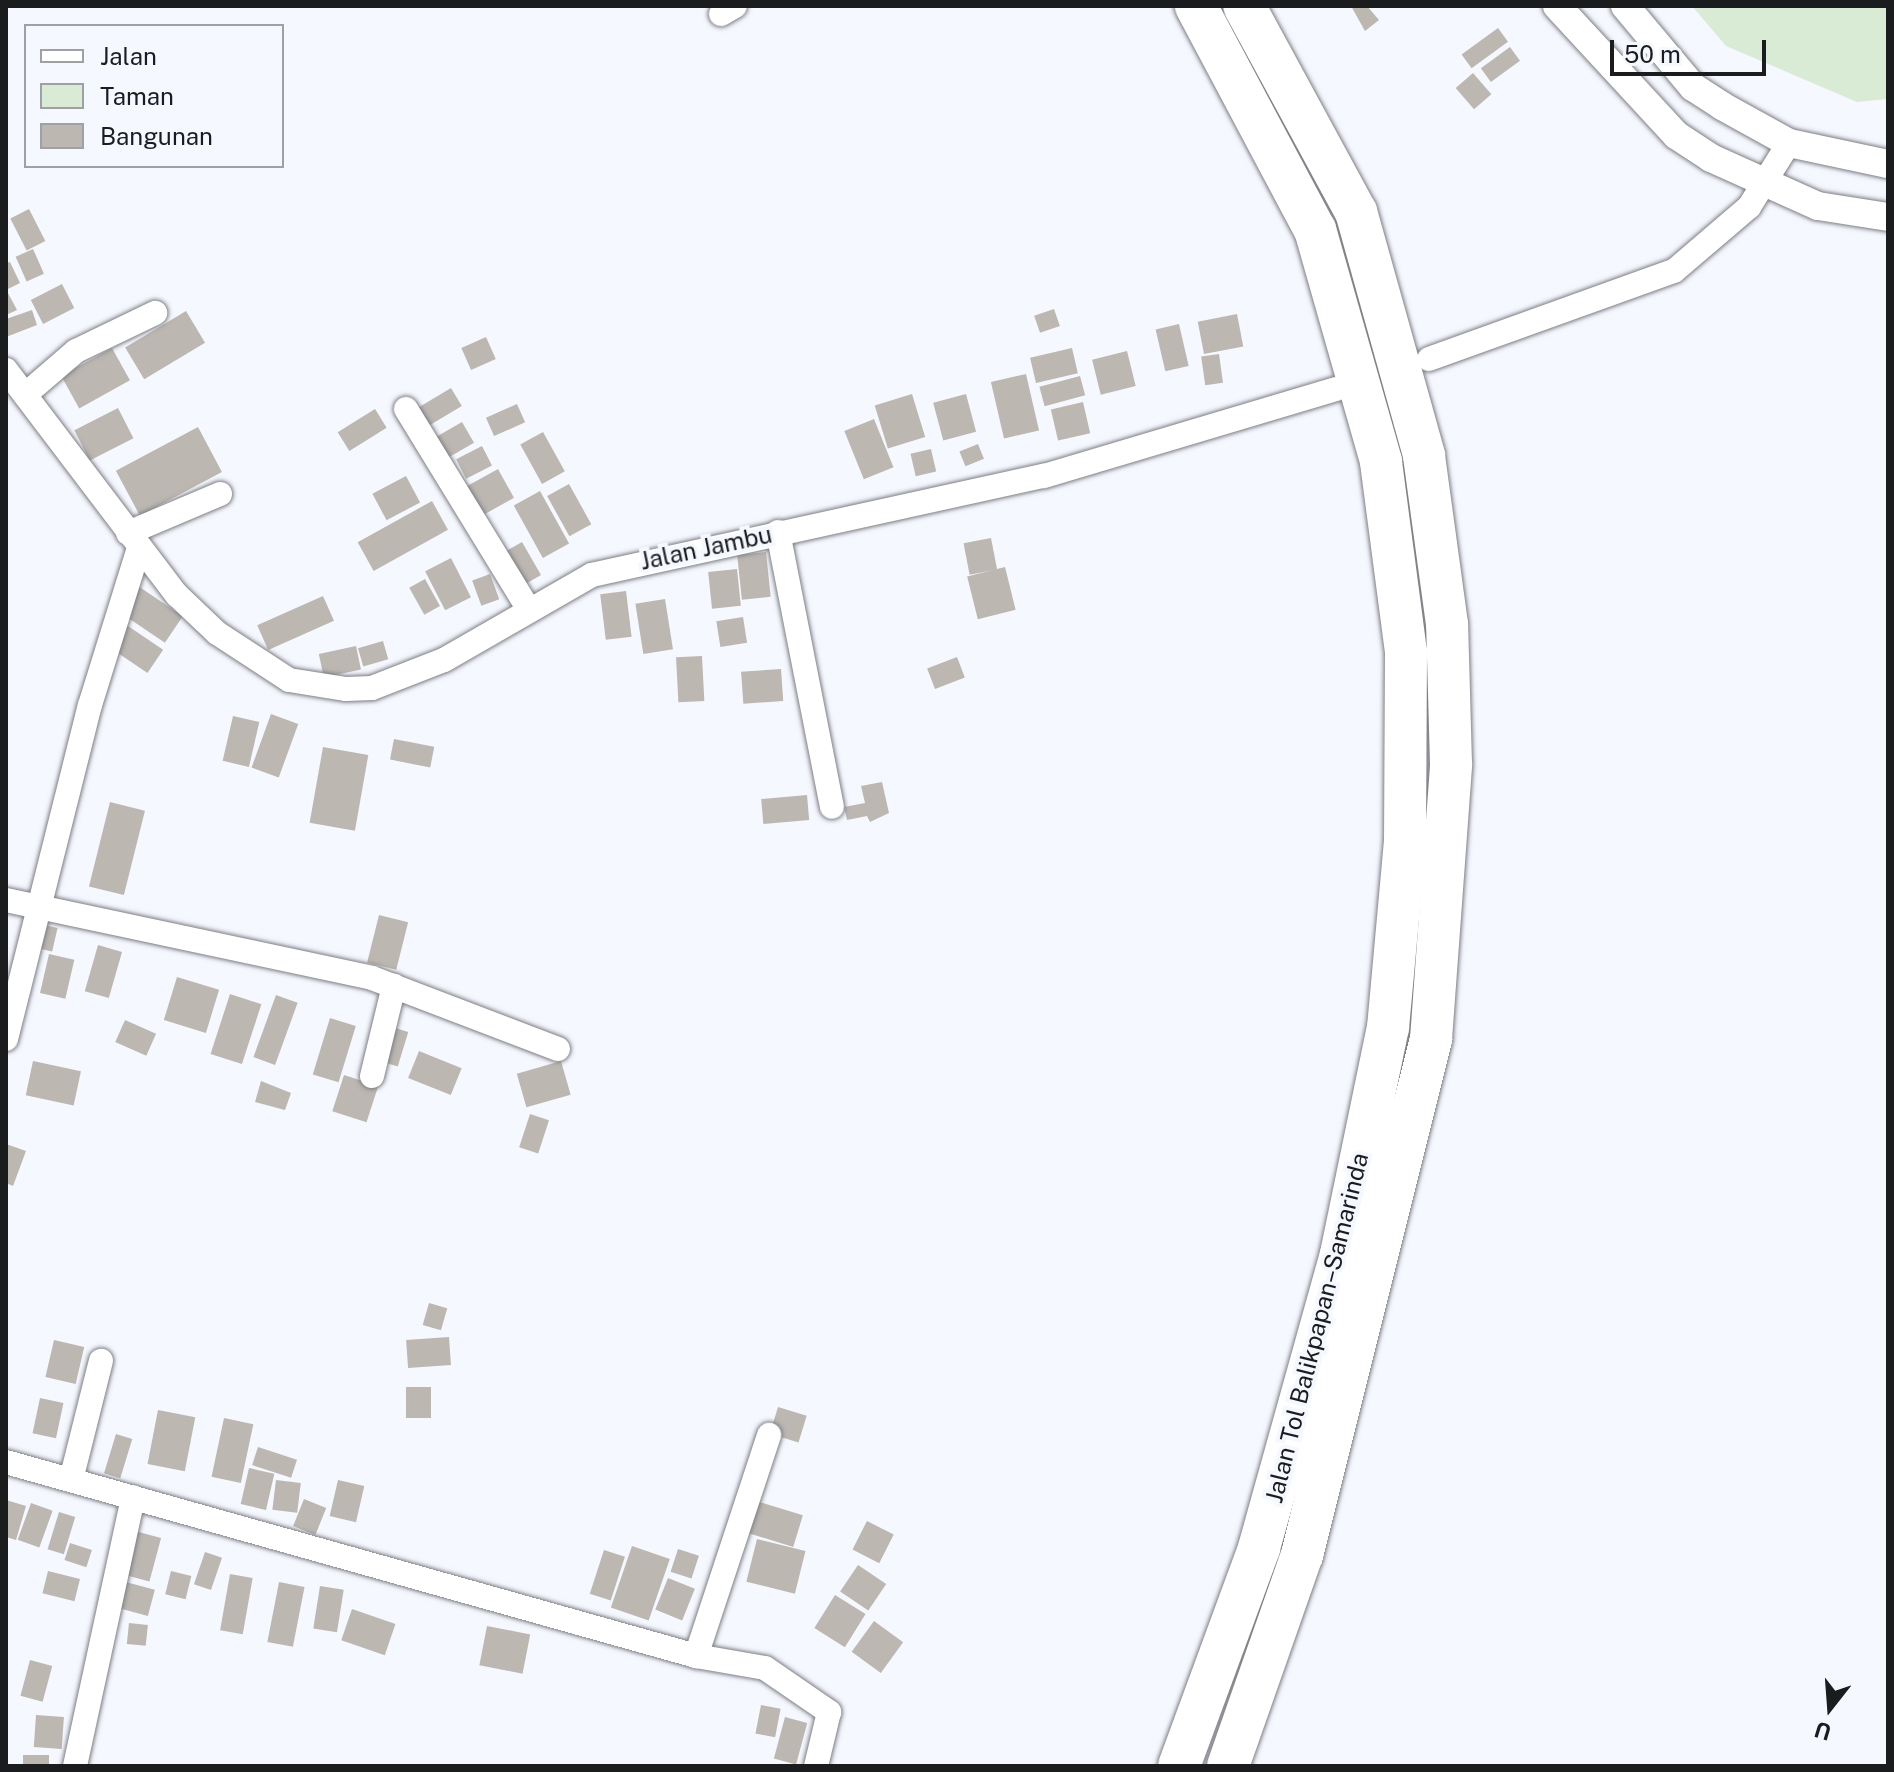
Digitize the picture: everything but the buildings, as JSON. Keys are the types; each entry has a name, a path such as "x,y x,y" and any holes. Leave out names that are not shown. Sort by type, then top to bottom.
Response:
{"highway":[{"name":"Jalan Tol Balikpapan–Samarinda","path":"1179,1766 1259,1548 1341,1254 1388,1028 1405,842 1406,652 1381,461 1315,230 1196,6"},
{"name":"Jalan Tol Balikpapan–Samarinda","path":"1228,1766 1302,1555 1431,1039 1451,764 1447,624 1424,455 1356,212 1244,6"}],"street":[{"path":"1557,6 1676,135 1766,184 1818,206 1888,217"},
{"path":"1625,6 1693,87 1789,143 1888,164"},
{"path":"1429,359 1644,287 1724,233 1766,184 1789,143"},
{"path":"26,394 76,351 155,313"},
{"name":"Jalan Jambu","path":"6,370 177,595 249,659 289,680 322,686 385,684 444,660 528,608 592,575 1044,476 1336,389"},
{"path":"406,409 528,608"},
{"path":"6,1039 42,909 90,705 134,540 220,494"},
{"path":"778,532 832,807"},
{"path":"6,900 394,986 558,1049"},
{"path":"372,1076 394,986"},
{"path":"71,1480 101,1361"},
{"path":"696,1656 769,1435"},
{"path":"6,1462 696,1656 782,1674 827,1709 816,1766"},
{"path":"75,1766 133,1497"}],"green space":[{"path":"1692,6 1888,6 1888,99 1857,102 1726,46"}]}
